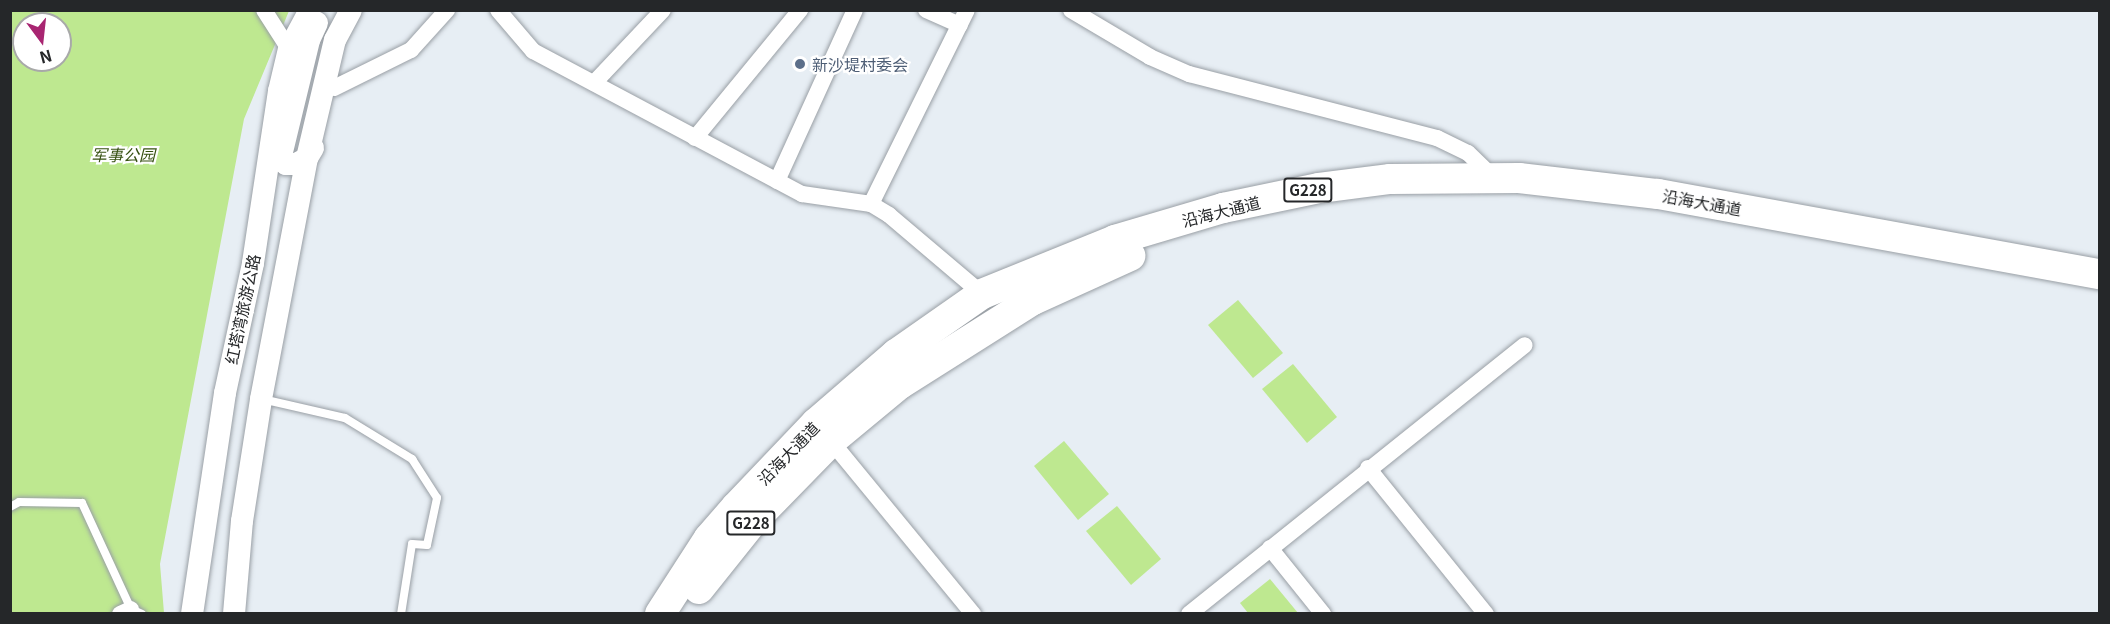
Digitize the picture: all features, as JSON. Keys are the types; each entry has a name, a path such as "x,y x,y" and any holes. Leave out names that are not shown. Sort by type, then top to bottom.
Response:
{"highway":[{"name":"沿海大通道","path":"660,614 709,538 823,432 1033,300 1115,240 1223,208 1319,188 1390,179 1492,176 1658,194 2100,274"},
{"name":"沿海大通道","path":"682,614 725,552 823,432 896,354 982,294 1120,260 1222,227 1321,206 1394,198 1492,197 1685,217 2100,290"}],"main road":[{"name":"红塔湾旅游公路","path":"192,614 225,393 253,263 289,49 310,10"},
{"path":"322,10 309,40 280,146 280,156 286,164 307,158 321,135 347,41 367,10"},
{"path":"261,399 307,158 335,40 351,10"},
{"path":"234,614 242,521 282,245 275,238 266,241 253,263"},
{"path":"225,393 261,399"}],"street":[{"path":"264,10 289,49"},
{"path":"334,88 411,50 447,10"},
{"path":"498,10 533,51 777,181 802,194 871,204 889,215 982,294"},
{"path":"594,83 663,10"},
{"path":"696,138 800,10"},
{"path":"777,181 855,10"},
{"path":"871,204 963,18 926,10"},
{"path":"1071,10 1150,57 1189,74 1437,138 1468,153 1492,176"},
{"path":"1189,614 1368,468 1525,345"},
{"path":"823,432 973,614"},
{"path":"1368,468 1486,614"},
{"path":"1270,548 1323,614"}],"lane":[{"path":"261,399 345,418 412,459 437,498 427,546 412,544 401,614"},
{"path":"10,507 19,502 82,503 131,612"}],"green space":[{"name":"军事公园","path":"10,11 289,11 244,119 160,564 164,613 11,613"},
{"path":"1238,300 1283,353 1253,378 1208,325"},
{"path":"1293,364 1337,417 1307,443 1262,389"},
{"path":"1064,441 1109,494 1078,520 1034,466"},
{"path":"1117,506 1161,559 1131,585 1086,531"},
{"path":"1270,579 1298,613 1248,613 1240,603"}],"place":[{"name":"新沙堤村委会","path":"800,64"}]}
